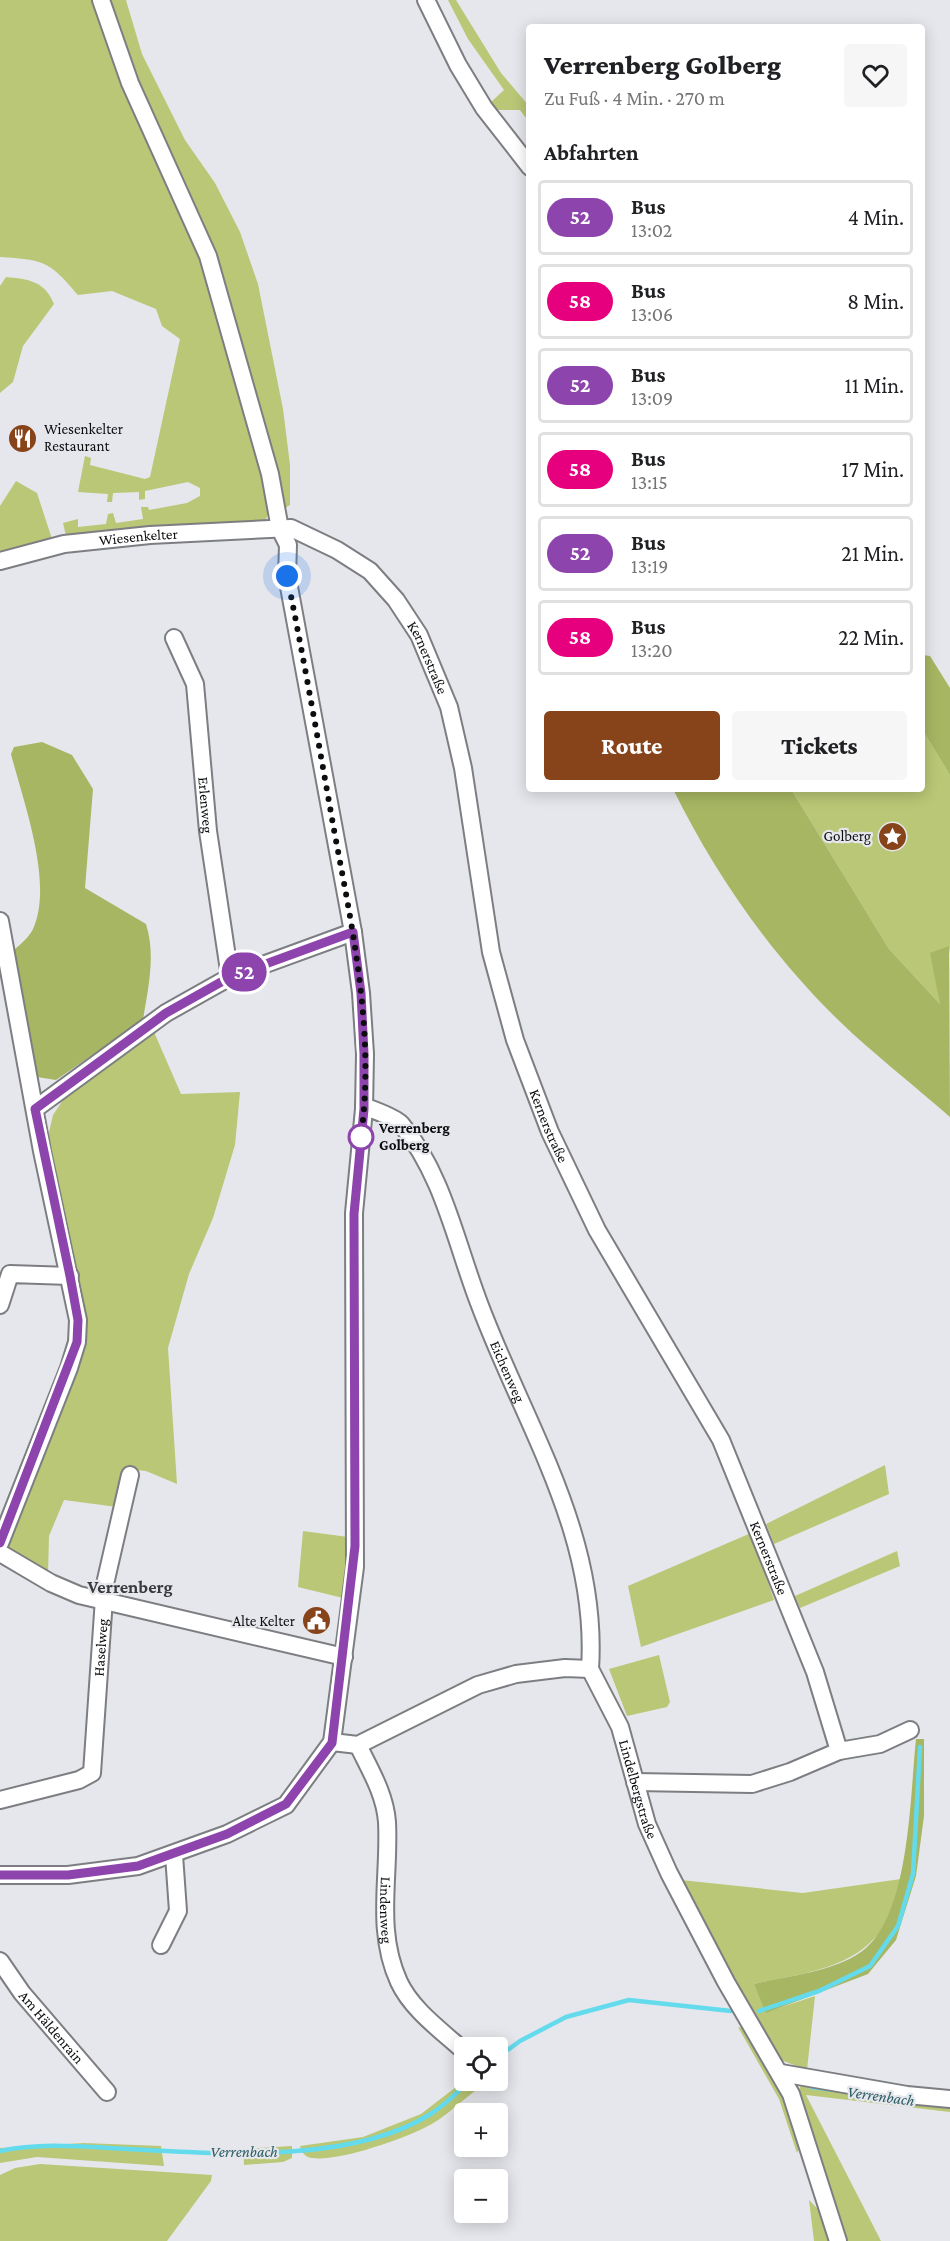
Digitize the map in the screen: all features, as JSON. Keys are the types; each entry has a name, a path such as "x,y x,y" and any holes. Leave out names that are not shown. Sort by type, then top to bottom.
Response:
{"street":[{"path":"0,1875 68,1875 138,1866 174,1855 227,1834 286,1804 332,1743 355,1567 354,1214 364,1106 361,993 353,932 287,576 288,545 280,529 270,474 208,256 130,84 100,0"},
{"path":"426,0 458,65 484,108 526,162"},
{"name":"Kernerstraße","path":"280,529 291,528 309,535 370,571 396,600 419,635 451,717 464,768 491,952 523,1060 550,1132 597,1230 721,1440 815,1672 839,1751"},
{"name":"Wiesenkelter","path":"0,561 64,544 150,535 280,529"},
{"name":"Erlenweg","path":"174,639 195,684 208,831 230,977"},
{"path":"0,921 78,1320 77,1342 6,1507 0,1543"},
{"path":"35,1109 166,1013 230,977 353,932"},
{"name":"Eichenweg","path":"364,1106 399,1122 424,1160 438,1187 479,1305 564,1499 589,1599 592,1641 590,1669"},
{"path":"0,1305 10,1274 70,1276"},
{"name":"Haselweg","path":"0,1800 79,1780 92,1773 95,1761 103,1602 130,1475"},
{"path":"0,1553 51,1583 103,1602 344,1658"},
{"path":"332,1743 358,1745 478,1685 540,1669 590,1669"},
{"name":"Lindelbergstraße","path":"590,1669 620,1727 647,1824 692,1919 791,2094 838,2241"},
{"path":"635,1782 752,1784 790,1772 839,1751 880,1744 910,1730"},
{"name":"Lindenweg","path":"358,1745 380,1789 387,1821 383,1916 389,1956 399,1983 416,2007 454,2042"},
{"path":"161,1945 178,1911 174,1855"},
{"name":"Am Häldenrain","path":"0,1961 22,1994 107,2092"},
{"path":"781,2073 907,2095 950,2099"}],"green space":[{"path":"0,0 96,0 205,273 263,475 269,511 265,522 66,536 63,523 78,519 78,527 106,524 108,514 113,513 116,523 143,519 141,507 148,507 149,510 187,503 200,496 200,488 188,482 145,491 145,499 139,500 139,492 113,493 112,502 107,502 108,494 78,492 85,456 91,458 90,465 145,479 150,477 180,339 162,326 156,309 112,291 78,295 60,275 45,264 27,259 0,257"},
{"path":"107,0 126,0 142,54 185,140 215,183 240,232 258,284 283,409 290,465 290,505 282,510 213,253 136,81"},
{"path":"448,0 456,0 501,73 526,102 526,118 520,110 495,110 490,103 504,90 468,39"},
{"path":"6,277 28,280 41,286 54,304 23,346 13,382 0,393 0,286"},
{"path":"16,481 37,493 53,542 0,554 0,506"},
{"path":"925,655 930,656 950,688 950,775 925,734"},
{"path":"925,734 950,775 950,947 941,1005 889,949 793,792 925,792"},
{"path":"42,742 72,755 93,789 85,888 146,924 151,960 143,1020 56,1080 37,1077 11,953 33,929 39,910 40,889 29,818 11,754 14,747"},
{"path":"675,792 793,792 889,949 940,1004 930,953 949,946 950,1117 853,1034 800,979 752,920 691,823"},
{"path":"154,1032 181,1094 240,1092 235,1145 213,1218 189,1274 168,1348 177,1484 146,1471 126,1469 117,1507 64,1500 49,1536 48,1575 10,1553 6,1541 85,1343 83,1310 47,1141 53,1115 65,1097"},
{"path":"885,1465 889,1494 774,1544 766,1524"},
{"path":"303,1531 348,1537 343,1598 298,1587"},
{"path":"751,1533 774,1600 641,1647 628,1586"},
{"path":"897,1551 900,1566 800,1608 795,1596"},
{"path":"659,1655 670,1702 667,1707 627,1716 609,1669"},
{"path":"916,1739 924,1739 924,1816 916,1876 896,1940 868,1974 766,2013 754,1984 813,1972 842,1962 866,1948 881,1930 892,1907 900,1880 909,1820"},
{"path":"901,1879 888,1919 877,1936 863,1949 830,1966 754,1984 767,2012 815,1996 807,2070 781,2060 733,1985 681,1880 803,1893"},
{"path":"738,2027 749,2030 786,2096 801,2145 797,2153 779,2099"},
{"path":"801,2085 950,2102 950,2112 806,2095 881,2241 843,2241 797,2096"},
{"path":"454,2088 454,2091 475,2091 460,2103 454,2103 454,2108 439,2120 385,2144 337,2157 323,2158 312,2158 305,2155 300,2146 363,2137 421,2114"},
{"path":"84,2143 161,2146 164,2166 37,2157 0,2163 0,2148"},
{"path":"292,2146 292,2158 283,2162 244,2165 243,2149"},
{"path":"40,2164 212,2175 211,2181 167,2241 0,2241 0,2175 15,2168"},
{"path":"809,2200 821,2212 832,2241 814,2241"}],"waterway":[{"path":"759,2011 819,1991 870,1966 898,1926 913,1874 920,1747"},
{"name":"Verrenbach","path":"508,2050 566,2017 629,2000 731,2011"},
{"name":"Verrenbach","path":"811,2087 834,2090"},
{"name":"Verrenbach","path":"0,2151 47,2146 202,2153 284,2152 325,2148 364,2141 400,2129 432,2113 459,2091"}],"bus line":[{"name":"52","path":"0,1543 69,1368 77,1342 78,1320 35,1109 166,1013 230,977 353,932 361,993 364,1054 364,1109 354,1214 355,1567 332,1743 302,1786 286,1804 227,1834 174,1855 138,1866 68,1875 0,1875"}],"place":[{"name":"Wiesenkelter Restaurant","path":"23,438"},
{"name":"Golberg","path":"892,836"},
{"name":"Verrenberg Golberg","path":"361,1137"},
{"name":"Alte Kelter","path":"316,1621"}],"district":[{"name":"Verrenberg","path":"130,1587"}],"route":[{"path":"287,576 353,932 361,993 364,1054 364,1106 361,1137"}]}
